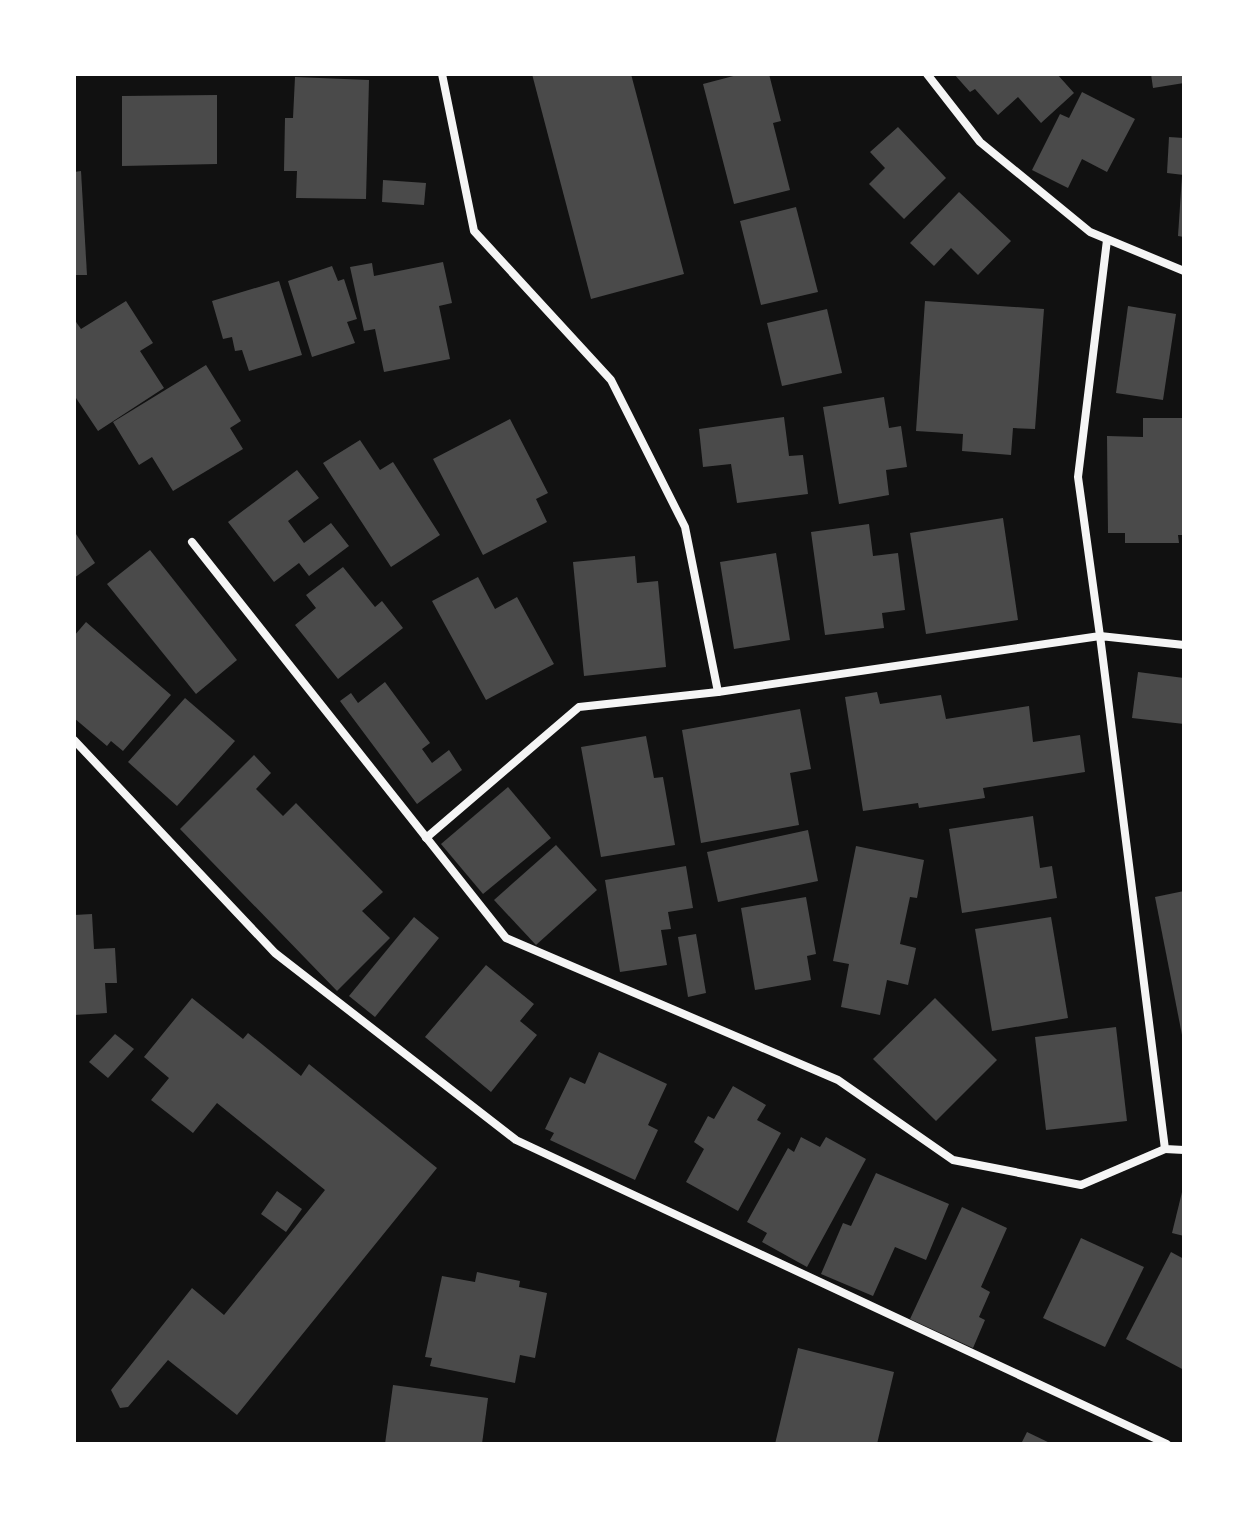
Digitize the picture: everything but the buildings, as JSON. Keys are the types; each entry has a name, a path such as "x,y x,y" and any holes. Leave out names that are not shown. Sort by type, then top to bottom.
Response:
{"street":[{"path":"442,74 474,231 611,380 685,527 718,692"},
{"path":"927,74 980,142 1090,232 1184,271"},
{"path":"1107,240 1078,477 1165,1149"},
{"path":"192,542 506,938 838,1080 953,1160 1081,1185 1165,1149 1184,1150"},
{"path":"426,838 579,707 718,692 1100,636 1184,645"},
{"path":"74,740 275,953 516,1140 1167,1444"}]}
